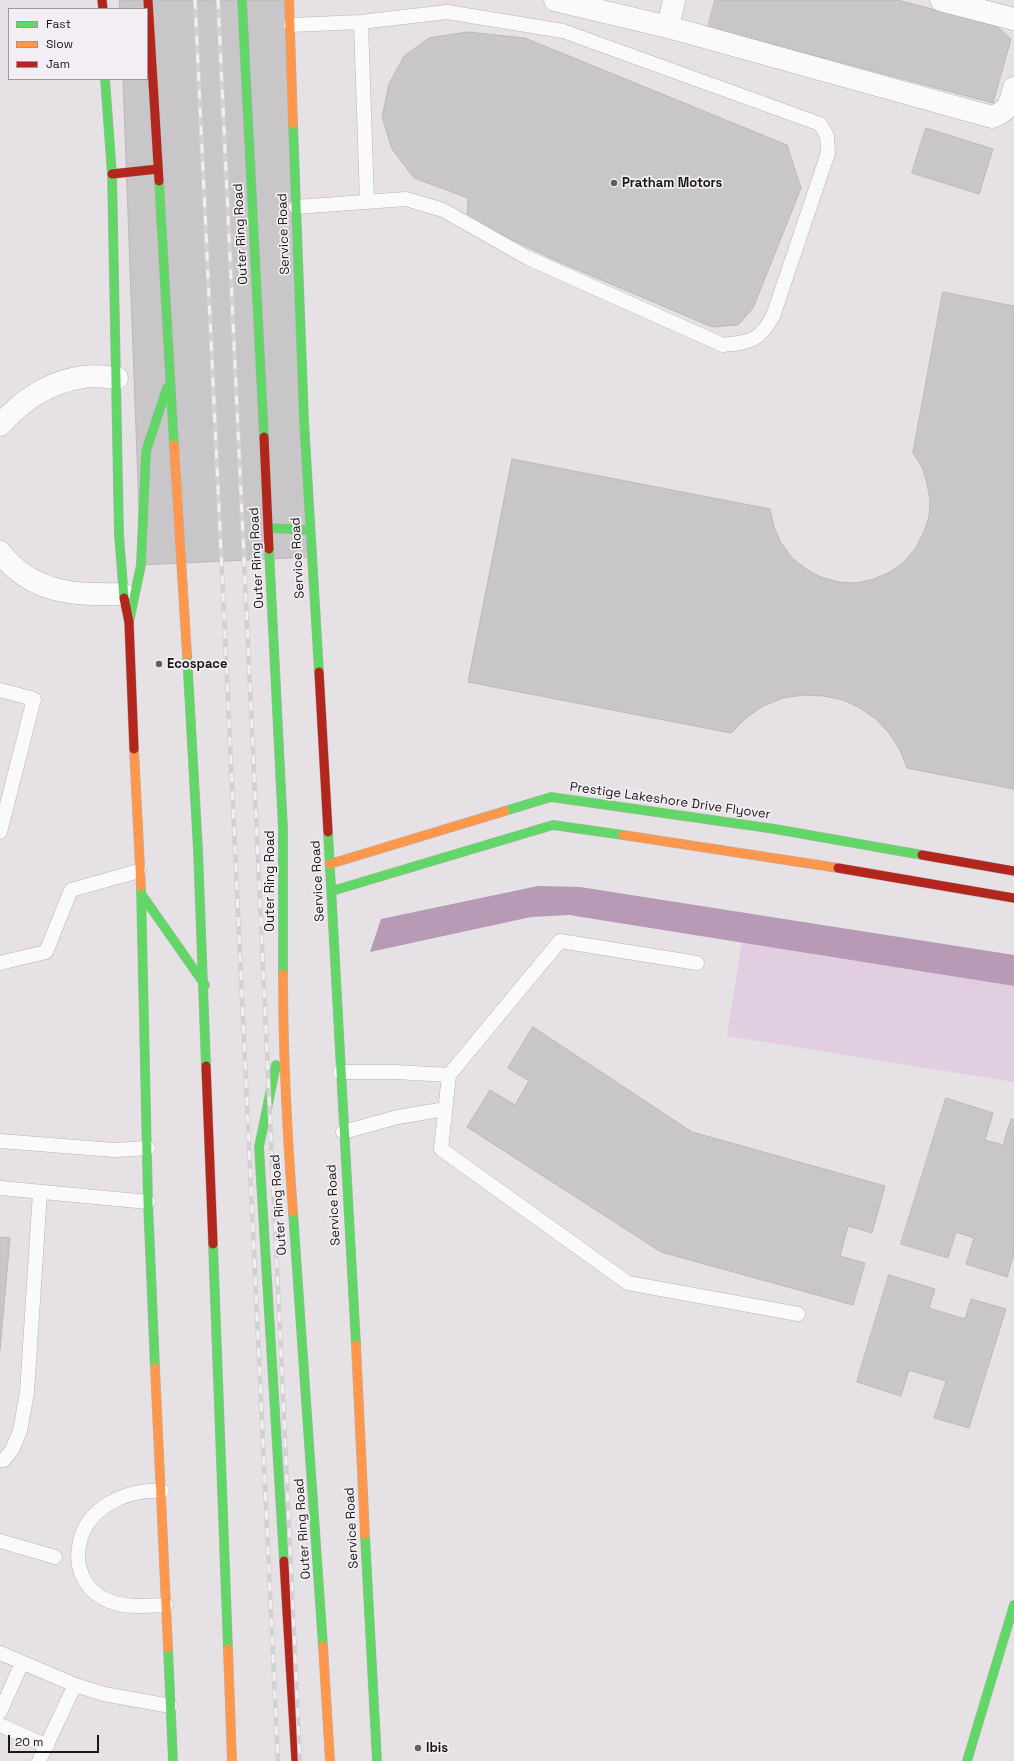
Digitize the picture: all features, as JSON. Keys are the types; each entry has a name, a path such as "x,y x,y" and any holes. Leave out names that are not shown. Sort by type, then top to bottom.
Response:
{"main road":[{"path":"148,0 205,985 211,1215 232,1761"},
{"name":"Outer Ring Road","path":"242,0 283,829 283,1033 287,1134 315,1513 330,1761"},
{"name":"Service Road","path":"289,0 304,421 332,891 343,1132 377,1761"},
{"path":"106,80 112,174 119,535 123,594 129,622 139,871 142,894 148,1202 173,1761"},
{"path":"112,174 158,169"},
{"path":"129,622 141,565 146,451 170,377"},
{"path":"268,528 310,530"},
{"name":"Prestige Lakeshore Drive Flyover","path":"330,864 551,797 775,830 1014,871"},
{"path":"332,891 553,825 770,856 1014,898"},
{"path":"142,894 205,985"},
{"path":"283,1033 259,1147 296,1761"},
{"path":"967,1761 1014,1605"}],"street":[{"path":"555,0 668,27 992,117 1003,113 1010,104 1014,88"},
{"path":"668,27 674,0"},
{"path":"941,0 1014,19"},
{"path":"0,425 15,408 32,395 53,385 83,377 117,378"},
{"path":"0,552 20,572 40,584 60,592 82,595 123,594"}],"lane":[{"path":"291,25 362,22 447,12 563,31 820,124 827,136 828,153 773,316 764,333 745,343 723,345 528,258 443,210 406,199 296,207"},
{"path":"362,22 367,202"},
{"path":"0,690 34,699 0,832"},
{"path":"0,963 46,952 71,890 139,871"},
{"path":"697,963 560,941 449,1075 441,1149 628,1283 798,1314"},
{"path":"340,1072 395,1072 449,1075"},
{"path":"343,1132 398,1117 445,1110"},
{"path":"0,1141 114,1150 148,1148"},
{"path":"0,1188 148,1202"},
{"path":"0,1460 4,1460 12,1450 20,1431 27,1392 40,1192"},
{"path":"162,1491 133,1493 115,1499 90,1520 80,1537 77,1556 80,1571 86,1584 98,1596 111,1602 128,1606 166,1605"},
{"path":"0,1541 57,1557 77,1556"},
{"path":"0,1653 75,1685 104,1694 170,1706"},
{"path":"0,1712 22,1663"},
{"path":"39,1761 75,1685"},
{"path":"0,1725 47,1746"}],"shaded area":[{"path":"538,886 580,887 1014,955 1014,986 569,915 531,917 370,952 381,919"},
{"path":"742,941 1014,986 1014,1082 727,1036"}],"building":[{"path":"120,0 288,0 310,557 141,565 123,80 148,80 148,8 120,8"},
{"path":"715,0 898,0 998,27 1011,39 993,103 708,27"},
{"name":"Pratham Motors","path":"468,32 525,38 787,145 801,188 753,308 738,325 712,327 550,258 467,218 468,198 414,178 392,149 382,117 389,84 404,56 429,38"},
{"path":"926,128 993,149 979,194 912,173"},
{"path":"943,292 1014,306 1014,789 907,768 900,750 889,733 876,719 860,708 843,700 824,696 803,695 783,698 763,706 746,718 731,733 468,682 512,459 770,509 774,527 781,543 792,558 806,569 821,577 839,582 856,583 874,579 890,572 904,562 915,549 923,534 929,517 930,500 927,483 922,467 913,453"},
{"path":"533,1027 692,1132 885,1186 872,1233 848,1226 840,1256 865,1263 853,1305 661,1252 467,1127 490,1090 515,1105 529,1081 508,1068"},
{"path":"946,1098 993,1113 985,1140 1003,1145 1011,1119 1014,1120 1014,1254 1007,1277 966,1264 974,1238 956,1232 948,1258 901,1244"},
{"path":"0,1237 10,1238 0,1350"},
{"path":"889,1275 935,1289 929,1308 965,1319 971,1299 1006,1309 969,1428 934,1418 946,1381 909,1370 901,1396 857,1382"}],"railway":[{"path":"195,0 278,1761"},
{"path":"218,0 300,1761"}],"traffic: fast":[{"path":"242,0 264,437"},
{"path":"105,80 112,174 119,535 124,598"},
{"path":"293,124 304,421 319,672"},
{"path":"159,181 174,445"},
{"path":"129,622 141,565 146,451 167,388"},
{"path":"268,528 310,530"},
{"path":"269,549 283,829 283,974"},
{"path":"187,655 198,850 206,1066"},
{"path":"505,811 551,797 775,829 922,855"},
{"path":"332,891 553,825 623,835"},
{"path":"328,832 356,1345"},
{"path":"141,887 148,1202 155,1368"},
{"path":"142,895 205,985"},
{"path":"276,1065 259,1147 284,1561"},
{"path":"293,1212 323,1646"},
{"path":"213,1244 228,1649"},
{"path":"365,1535 377,1761"},
{"path":"967,1761 1014,1605"},
{"path":"168,1648 173,1761"}],"traffic: slow":[{"path":"289,0 293,124"},
{"path":"174,445 187,655"},
{"path":"134,749 141,887"},
{"path":"330,864 505,811"},
{"path":"623,835 838,868"},
{"path":"283,974 286,1093 293,1212"},
{"path":"356,1345 365,1535"},
{"path":"155,1368 168,1648"},
{"path":"323,1646 330,1761"},
{"path":"228,1649 232,1761"}],"traffic: jam":[{"path":"102,0 103,8"},
{"path":"148,0 159,181"},
{"path":"112,174 158,169"},
{"path":"264,437 269,549"},
{"path":"124,598 129,622 134,749"},
{"path":"319,672 328,832"},
{"path":"922,855 1014,871"},
{"path":"838,868 1014,898"},
{"path":"206,1066 213,1244"},
{"path":"284,1561 296,1761"}],"place":[{"name":"Pratham Motors","path":"614,183"},
{"name":"Ecospace","path":"159,664"},
{"name":"Ibis","path":"418,1748"}]}
